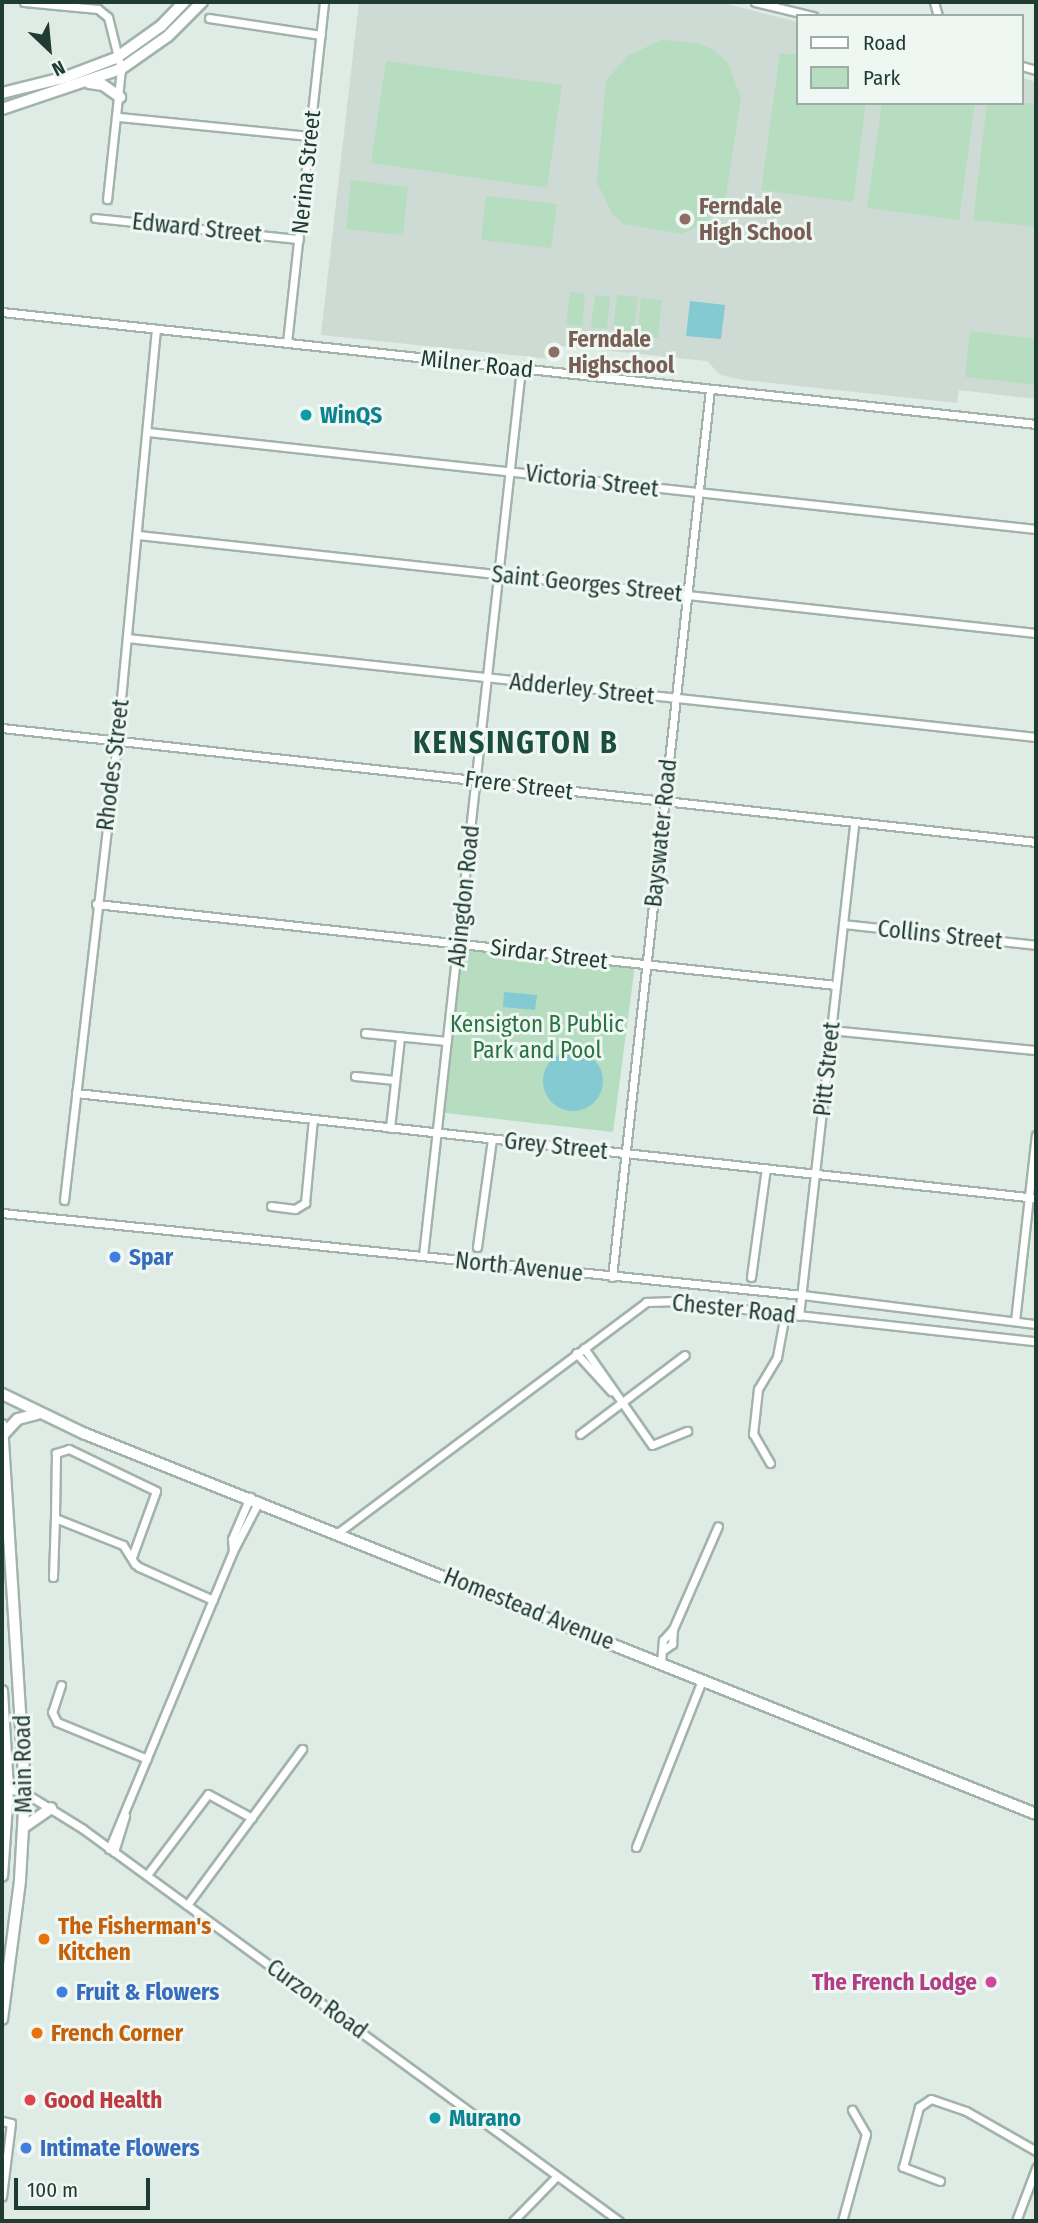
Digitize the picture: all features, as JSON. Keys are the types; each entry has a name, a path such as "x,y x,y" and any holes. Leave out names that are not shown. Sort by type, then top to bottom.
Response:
{"main road":[{"path":"2,1436 18,1419 37,1414"},
{"name":"Main Road","path":"2,1425 25,1793 24,1827 2,2019"},
{"name":"Main Road","path":"2,1691 8,1789 2,1876"},
{"path":"24,1827 34,1816 51,1808"}],"street":[{"path":"24,2 103,12 121,69 118,117 107,199"},
{"path":"2,93 74,75 116,58 161,26 184,2"},
{"path":"2,109 89,83 121,69 168,36 202,2"},
{"name":"Nerina Street","path":"287,343 324,2"},
{"path":"755,2 805,14"},
{"path":"209,18 321,35"},
{"path":"89,83 103,85 120,97"},
{"path":"118,117 309,136"},
{"name":"Edward Street","path":"95,218 299,239"},
{"name":"Milner Road","path":"2,312 1036,424"},
{"name":"Rhodes Street","path":"64,1200 96,904 117,741 156,329"},
{"name":"Abingdon Road","path":"423,1256 521,369"},
{"name":"Bayswater Road","path":"612,1277 710,389"},
{"name":"Victoria Street","path":"148,432 1036,529"},
{"name":"Saint Georges Street","path":"138,535 1036,633"},
{"name":"Adderley Street","path":"127,638 676,700 1036,737"},
{"name":"Frere Street","path":"2,728 1036,842"},
{"name":"Pitt Street","path":"799,1316 854,822"},
{"name":"Sirdar Street","path":"96,904 836,985"},
{"name":"Collins Street","path":"843,924 1036,945"},
{"path":"831,1030 1036,1050"},
{"path":"365,1033 447,1041"},
{"path":"390,1128 400,1037"},
{"path":"355,1076 395,1080"},
{"name":"Grey Street","path":"76,1093 1032,1198"},
{"path":"271,1206 295,1209 305,1203 313,1119"},
{"path":"1015,1321 1032,1198 1036,1135"},
{"path":"477,1247 492,1139"},
{"path":"751,1277 765,1168"},
{"name":"North Avenue","path":"2,1213 802,1295 1036,1324"},
{"name":"Chester Road","path":"339,1532 641,1304 653,1301 1036,1341"},
{"path":"770,1463 753,1434 758,1388 778,1357 785,1314"},
{"path":"584,1348 652,1445 687,1431"},
{"path":"576,1353 620,1401"},
{"path":"580,1434 620,1401 685,1355"},
{"name":"Homestead Avenue","path":"2,1394 37,1414 339,1532 1036,1814"},
{"name":"Homestead Avenue","path":"2,1401 21,1405"},
{"path":"53,1577 55,1518 52,1459 62,1449 152,1487 157,1496 132,1558"},
{"path":"112,1850 254,1499"},
{"path":"55,1518 123,1545 139,1567 213,1600"},
{"path":"661,1662 665,1649 672,1644 673,1629 718,1526"},
{"path":"636,1847 702,1680"},
{"path":"61,1685 52,1712 57,1722 147,1759"},
{"path":"187,1905 302,1749"},
{"name":"Curzon Road","path":"8,1789 25,1793 51,1808 148,1875 619,2221"},
{"path":"148,1875 208,1794 252,1818"},
{"path":"940,2181 903,2167 919,2107 930,2099 966,2111 1036,2151"},
{"path":"842,2221 866,2134 852,2110"},
{"path":"2,2121 11,2123 2,2196"},
{"path":"1016,2221 1036,2168"},
{"path":"513,2221 556,2176"}],"shaded area":[{"name":"Ferndale High School","path":"359,2 719,2 796,21 796,105 1024,105 1024,79 1036,82 1036,399 959,390 957,403 743,380 720,375 707,361 563,346 550,359 321,335"}],"green space":[{"path":"662,40 698,43 715,51 728,63 741,98 726,196 707,222 682,234 624,224 612,214 597,182 606,81 627,56"},
{"path":"780,53 796,55 796,105 866,105 853,202 761,190"},
{"path":"386,61 562,85 547,188 371,163"},
{"path":"1036,103 1036,227 973,220 987,105"},
{"path":"882,105 975,105 959,220 867,208"},
{"path":"351,180 408,187 403,235 346,229"},
{"path":"486,196 557,204 551,248 481,240"},
{"path":"570,292 585,294 582,326 566,325"},
{"path":"595,295 610,297 607,329 591,327"},
{"path":"617,295 638,297 634,335 613,333"},
{"path":"641,298 662,300 658,338 637,336"},
{"path":"970,331 1036,339 1036,385 965,377"},
{"name":"Kensigton B Public Park and Pool","path":"455,940 635,965 613,1132 436,1112"}],"water":[{"path":"690,301 725,305 721,339 686,336"},
{"path":"504,992 537,995 535,1010 503,1007"},
{"path":"573,1051 594,1060 603,1081 594,1102 573,1111 552,1102 543,1081 552,1060"}],"place":[{"name":"Ferndale High School","path":"685,219"},
{"name":"Ferndale Highschool","path":"554,352"},
{"name":"WinQS","path":"306,415"},
{"name":"Spar","path":"115,1257"},
{"name":"The Fisherman's Kitchen","path":"44,1939"},
{"name":"The French Lodge","path":"991,1982"},
{"name":"Fruit & Flowers","path":"62,1992"},
{"name":"French Corner","path":"37,2033"},
{"name":"Good Health","path":"30,2100"},
{"name":"Murano","path":"435,2118"},
{"name":"Intimate Flowers","path":"26,2148"}],"district":[{"name":"KENSINGTON B","path":"516,743"}]}
